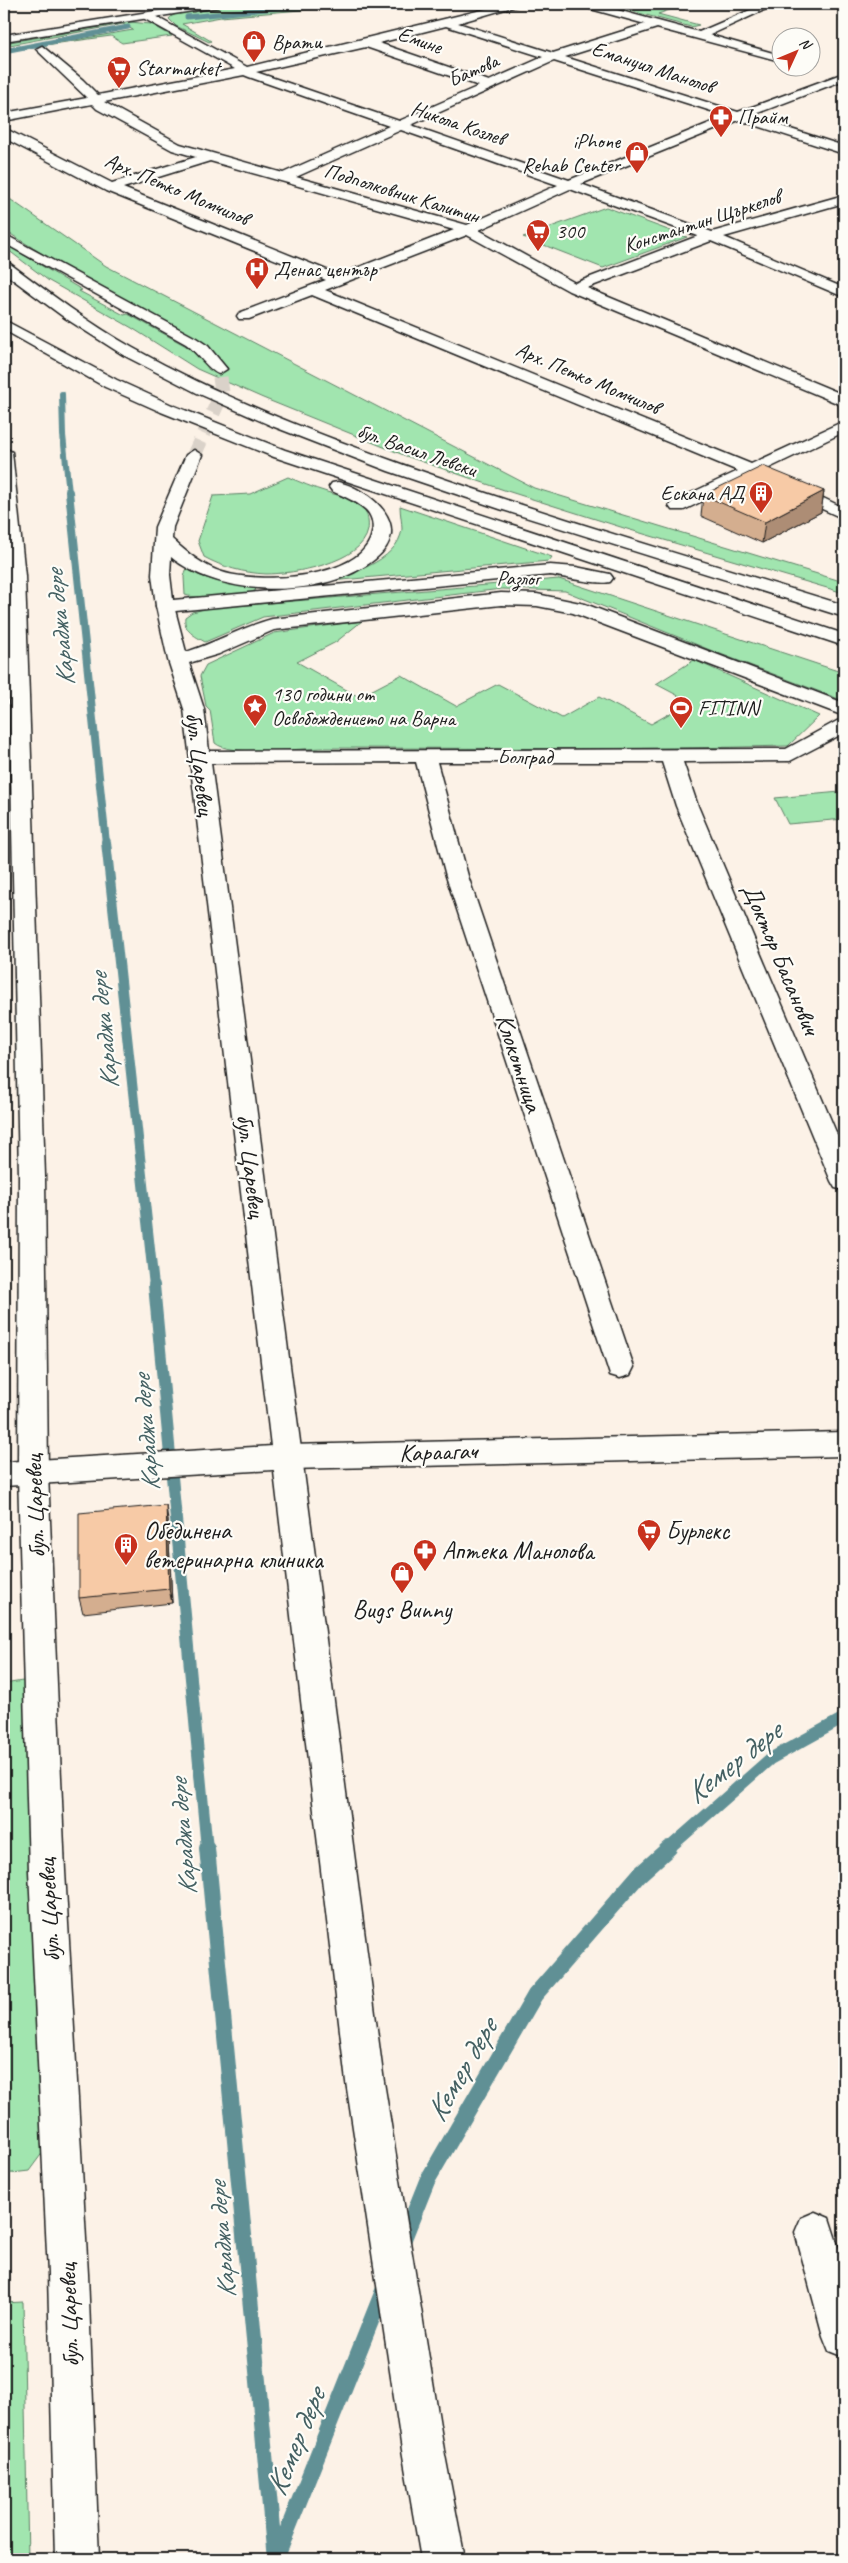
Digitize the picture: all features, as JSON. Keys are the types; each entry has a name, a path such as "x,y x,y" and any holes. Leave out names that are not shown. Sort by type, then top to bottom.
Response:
{"main road":[{"path":"4,39 151,17 218,4"},
{"path":"4,117 245,71 367,44 518,4"},
{"path":"584,4 770,55"},
{"path":"699,36 772,4"},
{"name":"Никола Козлев","path":"151,17 245,71 711,236 844,293"},
{"name":"Емануил Манолов","path":"448,23 844,150"},
{"name":"Батова","path":"284,178 555,56 657,24"},
{"name":"Емине","path":"367,44 489,85"},
{"name":"Подполковник Калитин","path":"42,49 100,106 169,143 208,157 468,230 574,288 844,401"},
{"path":"826,70 844,75"},
{"path":"244,316 468,230 568,184 844,75"},
{"path":"821,85 836,90"},
{"name":"Арх. Петко Момчилов","path":"4,133 111,188 337,279"},
{"path":"111,188 208,157"},
{"name":"Константин Щъркелов","path":"574,288 711,236 844,199"},
{"path":"817,208 835,213"},
{"path":"4,238 191,341 202,348 218,369"},
{"name":"бул. Васил Левски","path":"4,266 67,313 116,344 190,383 275,422 442,484 844,610"},
{"name":"Арх. Петко Момчилов","path":"312,290 752,471 844,514"},
{"name":"бул. Васил Левски","path":"4,324 103,381 245,442 844,640"},
{"path":"678,506 844,426"},
{"path":"162,539 184,560 208,573 224,578 264,583 323,576 359,563 371,554 382,536 382,526 379,516 370,504 245,442"},
{"name":"бул. Царевец","path":"4,452 16,576 13,761 28,1038 32,1176 18,1474 47,1871 68,2274 77,2559"},
{"name":"бул. Царевец","path":"194,455 164,527 162,575 165,606 178,660 194,709 289,1457 363,2062 423,2450 443,2559"},
{"path":"165,606 562,570 593,575 762,614"},
{"name":"Разлог","path":"178,660 212,650 256,630 272,625 501,599 537,600 578,608 844,710"},
{"name":"Болград","path":"199,757 671,757 790,755 844,725"},
{"name":"Клокотница","path":"425,756 457,876 620,1367"},
{"name":"Доктор Басанович","path":"671,757 687,806 844,1181"},
{"path":"4,1039 28,1038"},
{"name":"Караагач","path":"18,1474 289,1457 844,1444"},
{"path":"815,2232 844,2336"}],"green space":[{"path":"233,4 368,4 221,17 182,24 211,41 209,42 176,26 169,19 188,10"},
{"path":"605,4 630,7 653,5 666,7 672,9 658,14 699,25 691,27"},
{"path":"130,22 151,24 172,36 122,43 111,36 45,45 133,30 123,24 4,46 4,43"},
{"path":"4,195 106,266 534,488 844,582 844,593 627,529 507,491 406,456 197,369 132,328 49,281 4,247 4,243 82,290 79,291 124,315 128,314 188,347 201,358 209,370 228,368 202,344 185,332 54,261 4,230"},
{"path":"606,207 687,237 603,268 523,237"},
{"path":"288,477 317,489 352,499 360,505 365,511 368,522 368,530 363,541 353,551 340,558 309,569 292,572 266,574 241,571 218,564 204,557 198,541 213,496 250,494"},
{"path":"400,506 552,557 549,561 320,582 369,566 391,550 398,541 402,529"},
{"path":"187,567 198,575 213,580 253,587 256,590 241,595 221,597 192,597 185,595 184,577"},
{"path":"4,569 16,576 22,740 4,733"},
{"path":"559,579 844,673 844,701 710,650 565,591 502,589 263,617 205,642 190,632 185,622 185,617 192,612 210,608"},
{"path":"362,621 336,642 297,662 359,697 401,675 456,706 498,684 562,718 599,697 651,724 690,702 656,684 694,660 819,716 788,746 326,748 250,751 235,750 215,743 210,710 206,706 200,676 206,665 274,633"},
{"path":"840,792 844,800 844,819 788,824 775,798"},
{"path":"41,1678 60,2129 29,2171 4,2174 4,1684"},
{"path":"23,2302 28,2559 4,2559 4,2303"}],"building":[{"path":"763,466 824,491 765,522 703,495"},
{"name":"Обединена ветеринарна клиника","path":"166,1505 169,1589 79,1598 79,1513"}],"waterway":[{"name":"Караджа дере","path":"187,17 316,4"},
{"name":"Караджа дере","path":"4,51 128,27"},
{"name":"Караджа дере","path":"62,394 63,435 69,493"},
{"name":"Караджа дере","path":"69,492 106,843"},
{"name":"Караджа дере","path":"106,842 154,1286"},
{"name":"Караджа дере","path":"154,1285 207,1849"},
{"name":"Кемер дере","path":"668,1849 770,1759 844,1718"},
{"name":"Караджа дере","path":"207,1848 275,2559"},
{"name":"Кемер дере","path":"403,2241 427,2181 535,1995 639,1875 669,1848"},
{"name":"Кемер дере","path":"276,2559 385,2286"}],"tunnel":[{"path":"194,455 222,393 219,369"}],"place":[{"name":"Врати","path":"254,63"},
{"name":"Starmarket","path":"119,89"},
{"name":"Прайм","path":"721,138"},
{"name":"iPhone Rehab Center","path":"637,174"},
{"name":"300","path":"538,252"},
{"name":"Денас център","path":"257,290"},
{"name":"Ескана АД","path":"761,514"},
{"name":"130 години от Освобождението на Варна","path":"255,727"},
{"name":"FITINN","path":"681,729"},
{"name":"Бурлекс","path":"649,1552"},
{"name":"Обединена ветеринарна клиника","path":"126,1566"},
{"name":"Аптека Манолова","path":"425,1572"},
{"name":"Bugs Bunny","path":"402,1594"}]}
